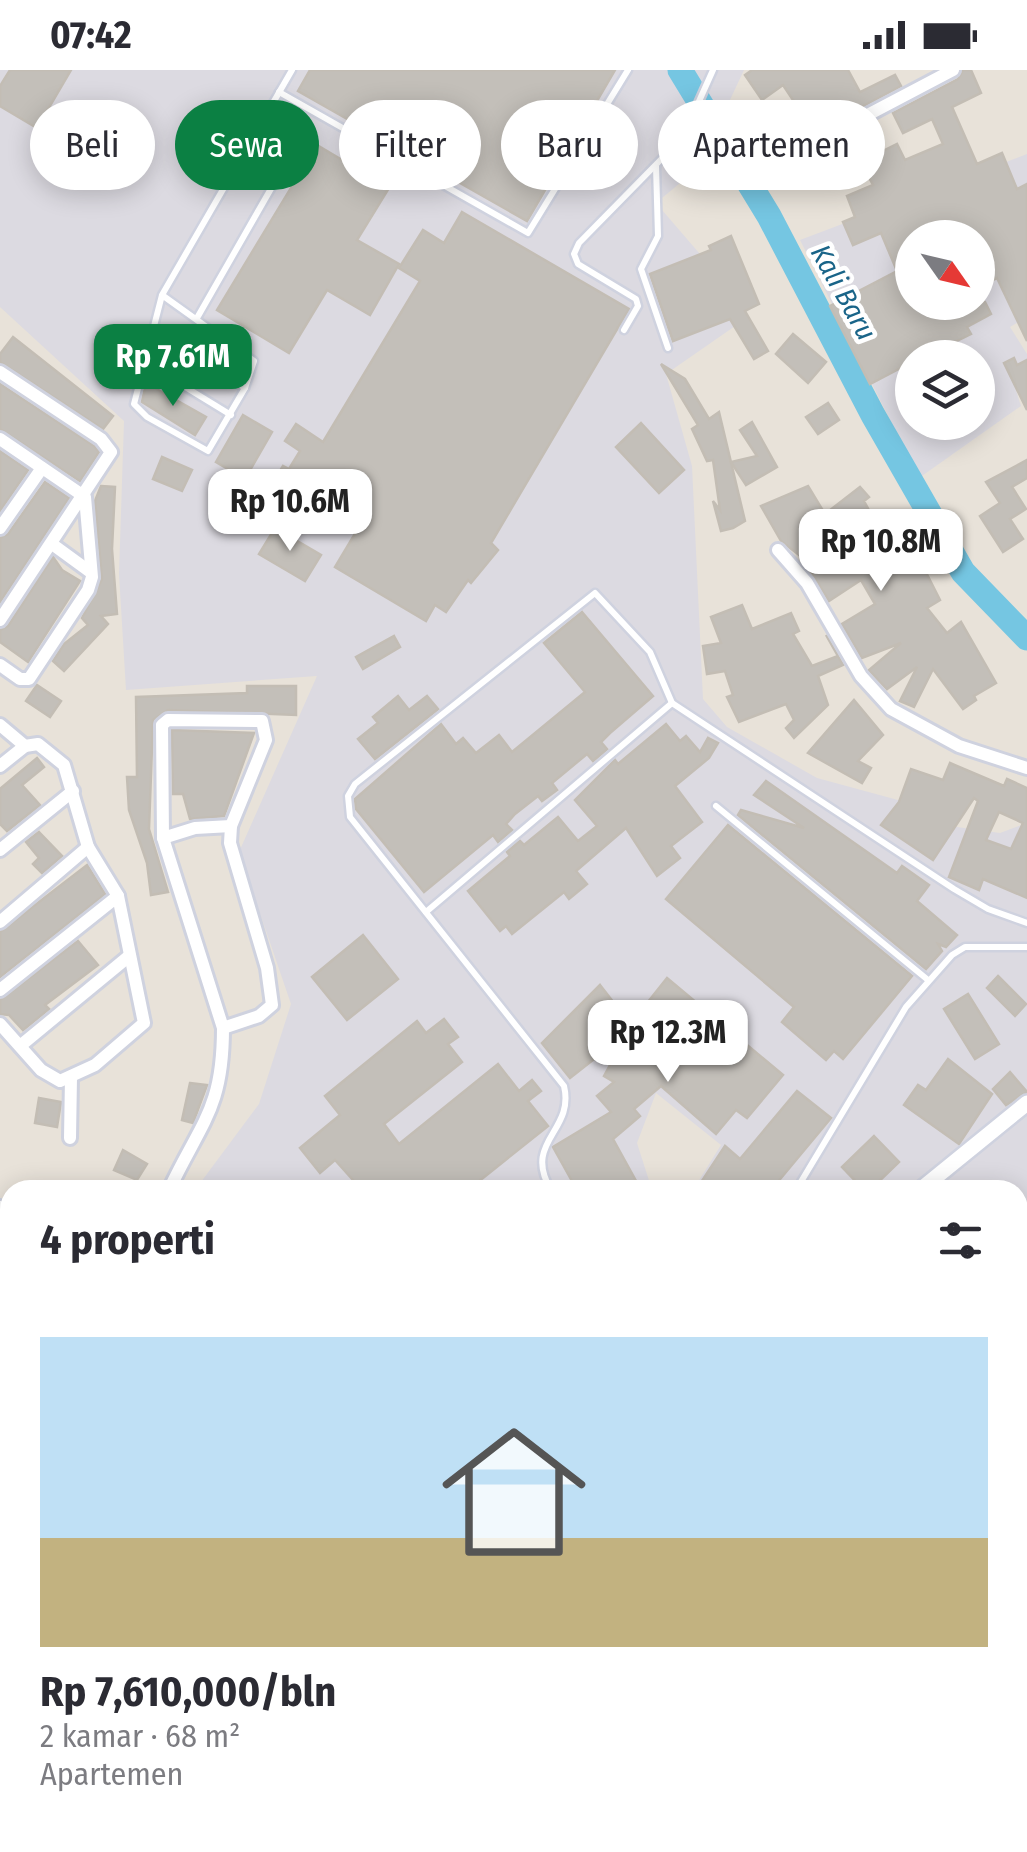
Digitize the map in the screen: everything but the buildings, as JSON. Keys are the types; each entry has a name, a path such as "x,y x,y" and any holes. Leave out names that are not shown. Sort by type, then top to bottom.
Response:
{"street":[{"path":"885,106 954,70"},
{"path":"0,372 108,446 109,460 0,620"},
{"path":"0,439 85,497"},
{"path":"0,528 42,468"},
{"path":"0,665 20,680 30,678 80,604 92,577 85,497"},
{"path":"52,544 89,571"},
{"path":"778,550 807,583 861,676 891,709 959,746 1027,768"},
{"path":"173,1180 220,1090 223,1028 163,838 162,724 168,720 249,720 262,722 266,728 266,740 231,826 230,843 266,968 272,1005 260,1016 223,1028"},
{"path":"0,725 25,746"},
{"path":"0,766 25,746 38,744 64,766 88,847 118,896 144,1023 95,1065 71,1078 52,1080 0,1024"},
{"path":"0,850 72,791"},
{"path":"163,838 195,828 231,826"},
{"path":"0,922 88,847"},
{"path":"0,990 118,896"},
{"path":"20,1046 128,957"},
{"path":"70,1138 71,1078"},
{"path":"932,1180 1027,1103"}],"lane":[{"path":"162,295 254,361 246,388 208,451 148,417 134,404 162,295 292,70"},
{"path":"278,92 528,233 628,70"},
{"path":"624,330 638,306 636,299 578,264 574,254 579,244 684,137 713,70"},
{"path":"656,165 658,236 642,269 668,348"},
{"path":"197,318 270,190"},
{"path":"152,329 246,388"},
{"path":"146,363 232,415"},
{"path":"545,1180 540,1157 561,1121 568,1100 564,1086 350,817 348,796 355,784 594,593 650,652 672,703 954,889 988,909 1027,923"},
{"path":"426,912 672,703"},
{"path":"716,806 928,980"},
{"path":"802,1180 906,1006 928,980 965,947 1027,947"}],"shaded area":[{"path":"0,70 744,70 730,100 658,100 658,190 672,190 656,203 718,275 738,324 666,374 692,466 703,699 727,727 817,778 942,812 957,827 1000,833 1027,823 1027,1180 699,1180 721,1145 656,1093 637,1143 649,1180 202,1180 259,1104 291,1004 239,852 317,676 126,690 119,574 124,421 0,307"},
{"path":"1027,154 1027,317 1010,327 1027,354 1027,362 1010,372 1021,406 995,424 995,340 895,340 895,430 800,240"},
{"path":"900,440 973,440 919,478"}],"waterway":[{"name":"Kali Baru","path":"680,70 769,216 873,415 963,572 1027,638"}]}
